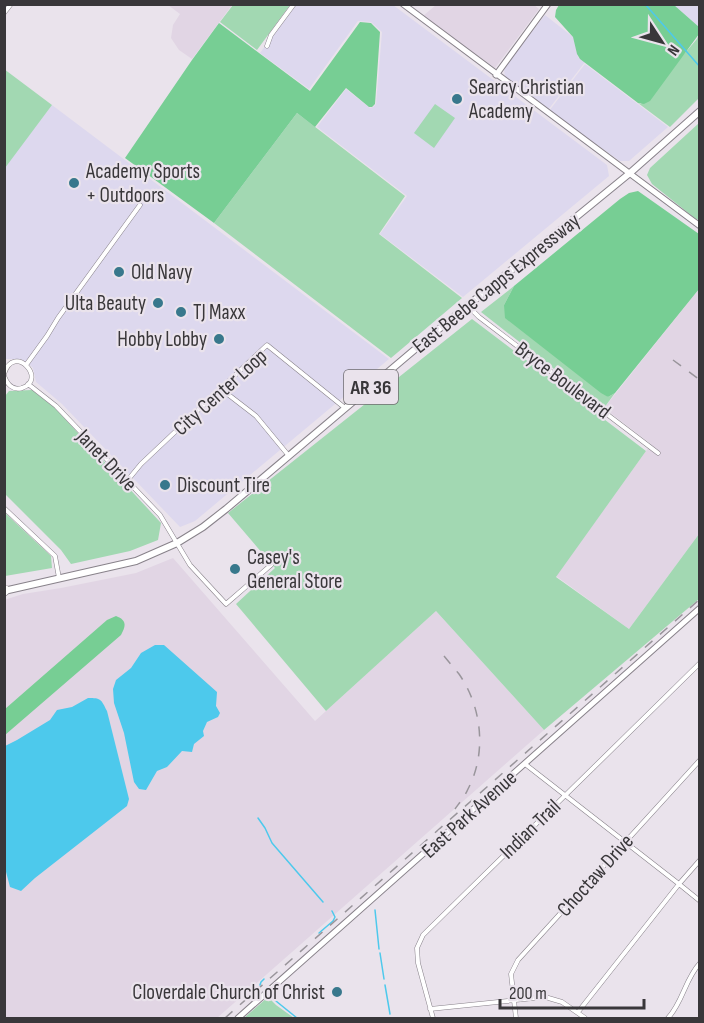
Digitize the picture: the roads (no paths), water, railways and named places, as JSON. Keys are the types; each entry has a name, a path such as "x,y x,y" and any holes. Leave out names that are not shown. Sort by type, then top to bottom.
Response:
{"main road":[{"name":"East Beebe Capps Expressway","path":"5,591 136,561 177,543 203,527 630,173 699,111"}],"street":[{"path":"4,13 11,4"},
{"path":"267,46 271,35 294,4"},
{"path":"403,4 699,226"},
{"path":"496,75 548,4"},
{"path":"26,365 140,205"},
{"name":"Bryce Boulevard","path":"468,306 658,453"},
{"name":"City Center Loop","path":"128,481 141,464 267,345 345,408"},
{"path":"15,362 26,365 31,375 28,384 18,389 7,387 4,375 6,366 15,362"},
{"name":"Janet Drive","path":"28,384 56,406 160,514 190,565 226,604 271,565"},
{"path":"220,389 256,416 289,456"},
{"path":"4,508 56,556 59,579"},
{"name":"East Park Avenue","path":"238,1018 699,608"},
{"name":"Indian Trail","path":"433,1018 417,956 417,948 423,935 699,663"},
{"name":"Choctaw Drive","path":"516,1018 511,974 518,960 699,760"},
{"path":"525,764 699,901"},
{"path":"578,1012 699,860"},
{"path":"668,1018 677,1006 699,963"},
{"path":"430,1009 537,997 554,998 585,1018"}],"water":[{"path":"155,645 164,645 217,692 216,706 220,713 218,717 207,722 203,731 204,736 194,744 192,752 182,751 167,767 157,771 146,790 139,789 134,782 124,733 114,703 113,689 116,680 131,668 141,653"},
{"path":"88,698 100,700 107,711 129,799 127,806 21,891 10,887 5,868 5,746 50,720 57,710 72,707"}],"waterway":[{"path":"645,4 700,67"},
{"path":"258,818 272,843 323,902"},
{"path":"375,910 379,949"},
{"path":"319,933 333,921 335,917 332,911"},
{"path":"380,953 384,979"},
{"path":"260,985 264,979"},
{"path":"385,985 390,1014"},
{"path":"271,997 297,1018"}],"railway":[{"path":"673,360 700,380"},
{"path":"225,1018 700,599"},
{"path":"444,656 467,687 477,715 479,730 480,745 474,775 455,809"}],"place":[{"name":"Searcy Christian Academy","path":"457,99"},
{"name":"Academy Sports + Outdoors","path":"74,183"},
{"name":"Old Navy","path":"119,272"},
{"name":"Ulta Beauty","path":"158,303"},
{"name":"TJ Maxx","path":"181,312"},
{"name":"Hobby Lobby","path":"219,339"},
{"name":"Discount Tire","path":"165,485"},
{"name":"Casey's General Store","path":"235,569"},
{"name":"Cloverdale Church of Christ","path":"337,992"}]}
